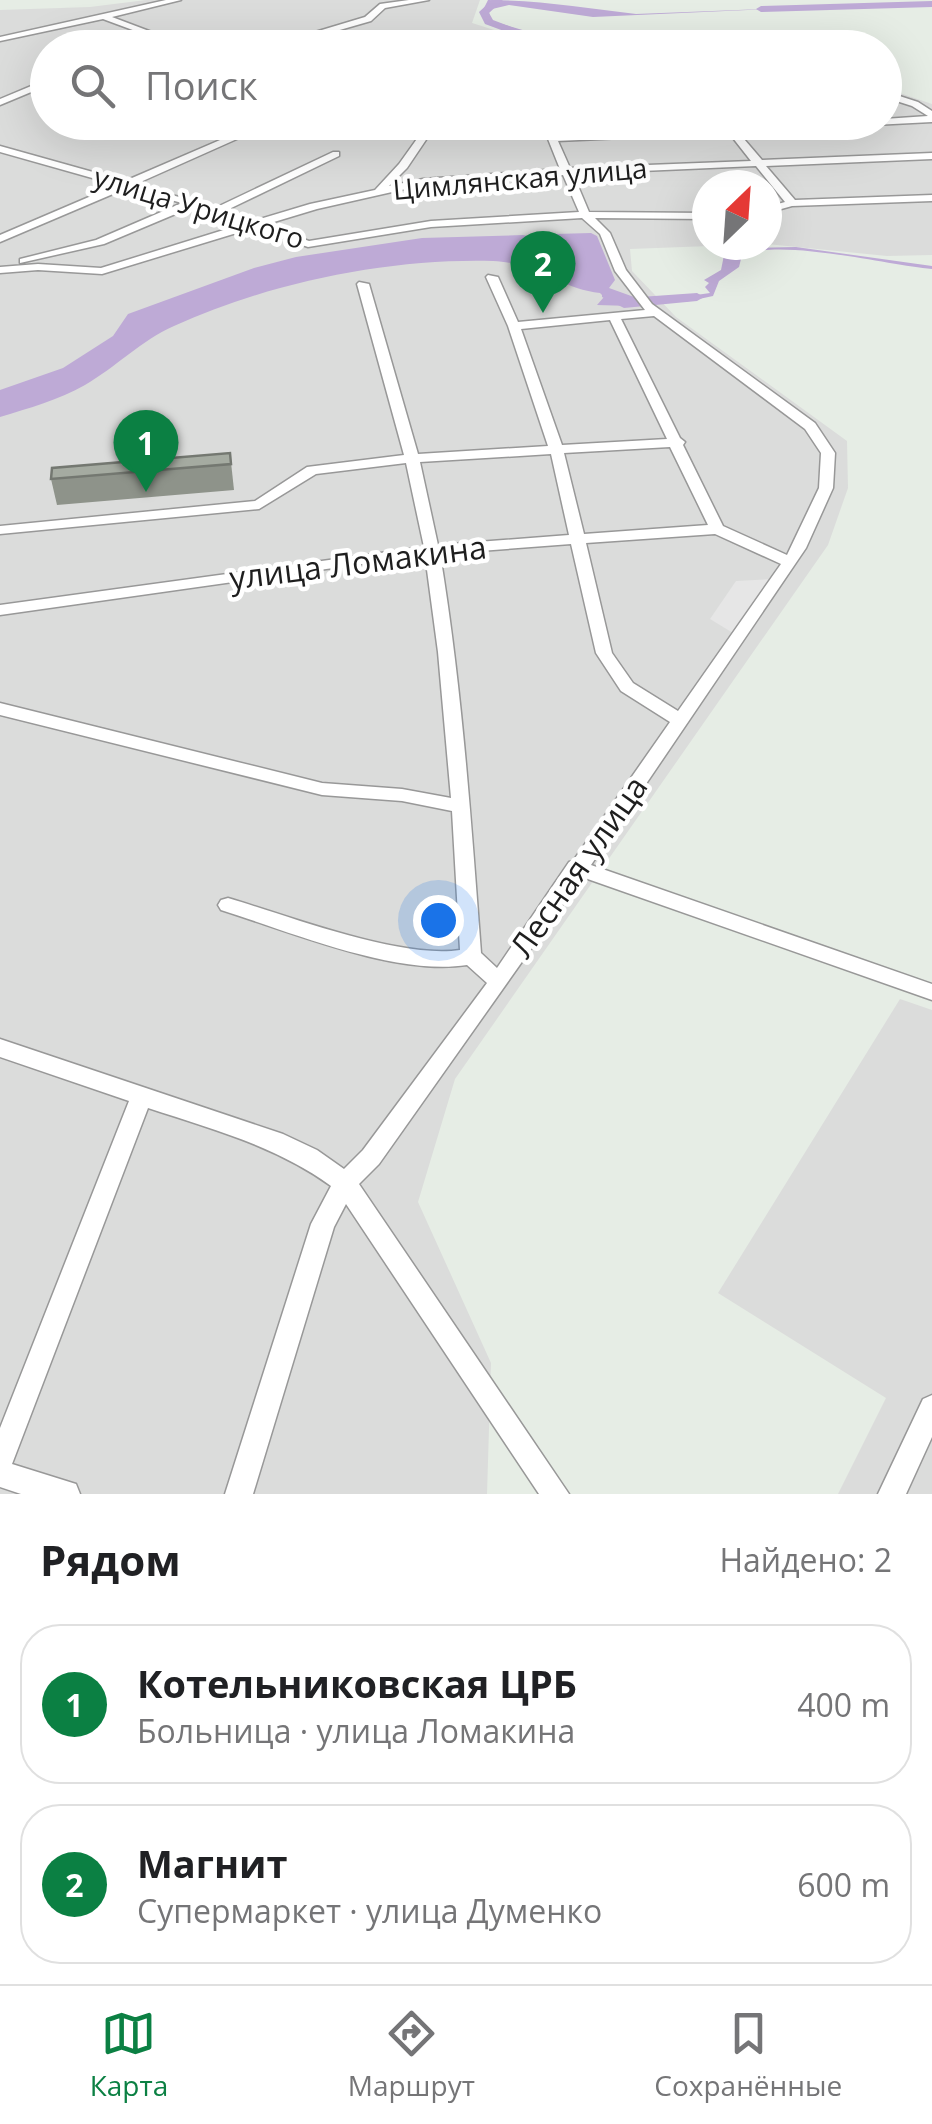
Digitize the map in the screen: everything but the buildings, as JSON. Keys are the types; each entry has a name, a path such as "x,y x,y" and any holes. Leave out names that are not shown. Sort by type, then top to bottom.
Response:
{"street":[{"path":"43,30 178,0"},
{"path":"329,30 368,19 384,6 425,0"},
{"path":"104,16 142,30"},
{"path":"0,40 30,33"},
{"path":"0,102 30,90"},
{"path":"902,100 914,104 929,120"},
{"path":"902,121 929,120"},
{"path":"0,239 230,140"},
{"path":"380,191 421,140"},
{"path":"514,326 614,318 647,305 621,271 605,233 585,215 553,140"},
{"path":"739,140 792,203"},
{"name":"улица Урицкого","path":"0,149 192,203 299,243 320,244 431,224 585,215 692,216"},
{"path":"217,211 336,154"},
{"name":"Цимлянская улица","path":"0,270 38,267 102,271 380,191 450,179 932,156"},
{"path":"782,206 932,198"},
{"path":"0,270 100,242 192,203"},
{"path":"492,277 514,326 558,451 604,653 627,687 679,720"},
{"path":"363,284 412,458 432,550 462,807 472,956 498,982"},
{"name":"Лесная улица","path":"239,1494 322,1224 345,1183 370,1157 498,982 790,562 821,506 829,470 826,448 810,426 647,305"},
{"path":"614,318 678,442 717,529 790,562"},
{"path":"0,530 259,505 312,470 412,458 678,442"},
{"name":"улица Ломакина","path":"0,610 432,550 717,529"},
{"path":"0,709 322,789 402,796 462,807"},
{"path":"576,868 932,992"},
{"path":"228,905 396,953 442,960 472,956"},
{"path":"0,1048 275,1141 309,1157 345,1183 554,1494"},
{"path":"0,1462 142,1095"},
{"path":"892,1494 932,1408"},
{"path":"0,1474 66,1494"}],"shaded area":[{"path":"146,0 480,0 472,23 494,30 30,30 30,140 902,140 902,94 932,104 932,255 887,256 782,246 782,170 692,170 692,247 630,249 632,271 676,317 847,441 848,488 828,545 455,1079 418,1202 491,1363 487,1494 0,1494 0,10 90,7"},
{"path":"488,0 636,14 790,8 593,17 509,5 488,10 492,21 522,30 485,21 482,12"},
{"path":"555,234 597,236 615,280 609,288 634,297 631,306 597,305 604,297 600,293 493,261 412,264 330,276 210,311 162,332 75,390 0,417 0,390 63,368 113,336 128,314 254,268 296,257 422,238 523,235 542,239"},
{"path":"782,249 932,266 932,269"},
{"path":"723,260 741,260 739,267 719,281 713,296 685,302 668,299 710,293 705,287 709,283 704,280 721,270"},
{"path":"772,579 733,633 710,619 736,581"},
{"path":"900,999 932,1010 932,1494 838,1494 886,1398 718,1293"}],"waterway":[{"path":"498,0 484,12 489,22 511,30"},
{"path":"761,9 932,4"},
{"path":"607,294 624,303 697,297"}],"place":[{"name":"Магнит","path":"543,313"},
{"name":"Котельниковская ЦРБ","path":"146,492"}]}
